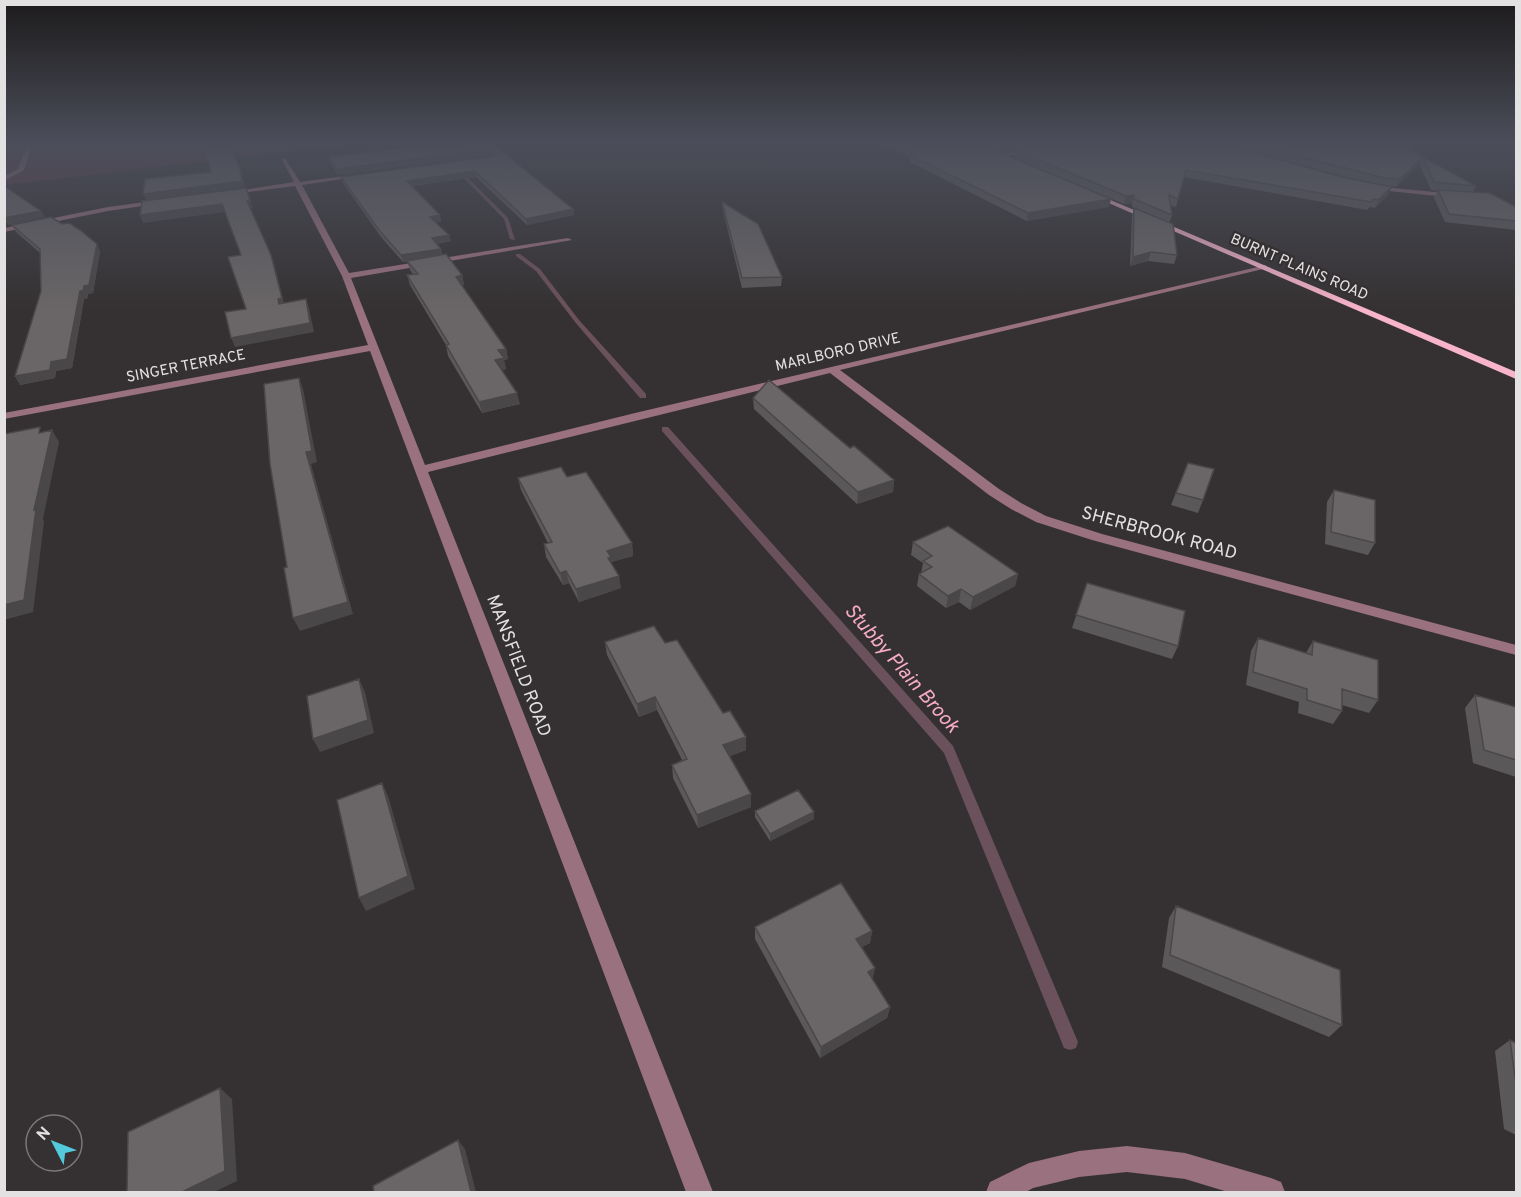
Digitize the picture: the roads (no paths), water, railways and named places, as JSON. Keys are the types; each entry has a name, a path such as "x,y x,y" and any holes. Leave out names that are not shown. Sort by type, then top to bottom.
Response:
{"main road":[{"name":"BURNT PLAINS ROAD","path":"1105,200 1516,376"}],"street":[{"name":"MANSFIELD ROAD","path":"306,200 346,276 699,1192"},
{"path":"4,230 108,209 167,201"},
{"path":"346,276 568,240"},
{"name":"MARLBORO DRIVE","path":"421,470 832,369 1263,267"},
{"name":"SINGER TERRACE","path":"4,416 373,347"},
{"name":"SHERBROOK ROAD","path":"832,369 994,492 1041,519 1108,540 1516,650"},
{"path":"1000,1192 1029,1176 1079,1164 1127,1159 1185,1166 1271,1192"}],"waterway":[{"name":"Stubby Plain Brook","path":"487,200 506,219 513,239"},
{"name":"Stubby Plain Brook","path":"518,255 538,270 577,321 643,396"},
{"name":"Stubby Plain Brook","path":"665,429 949,750 1070,1042"}]}
